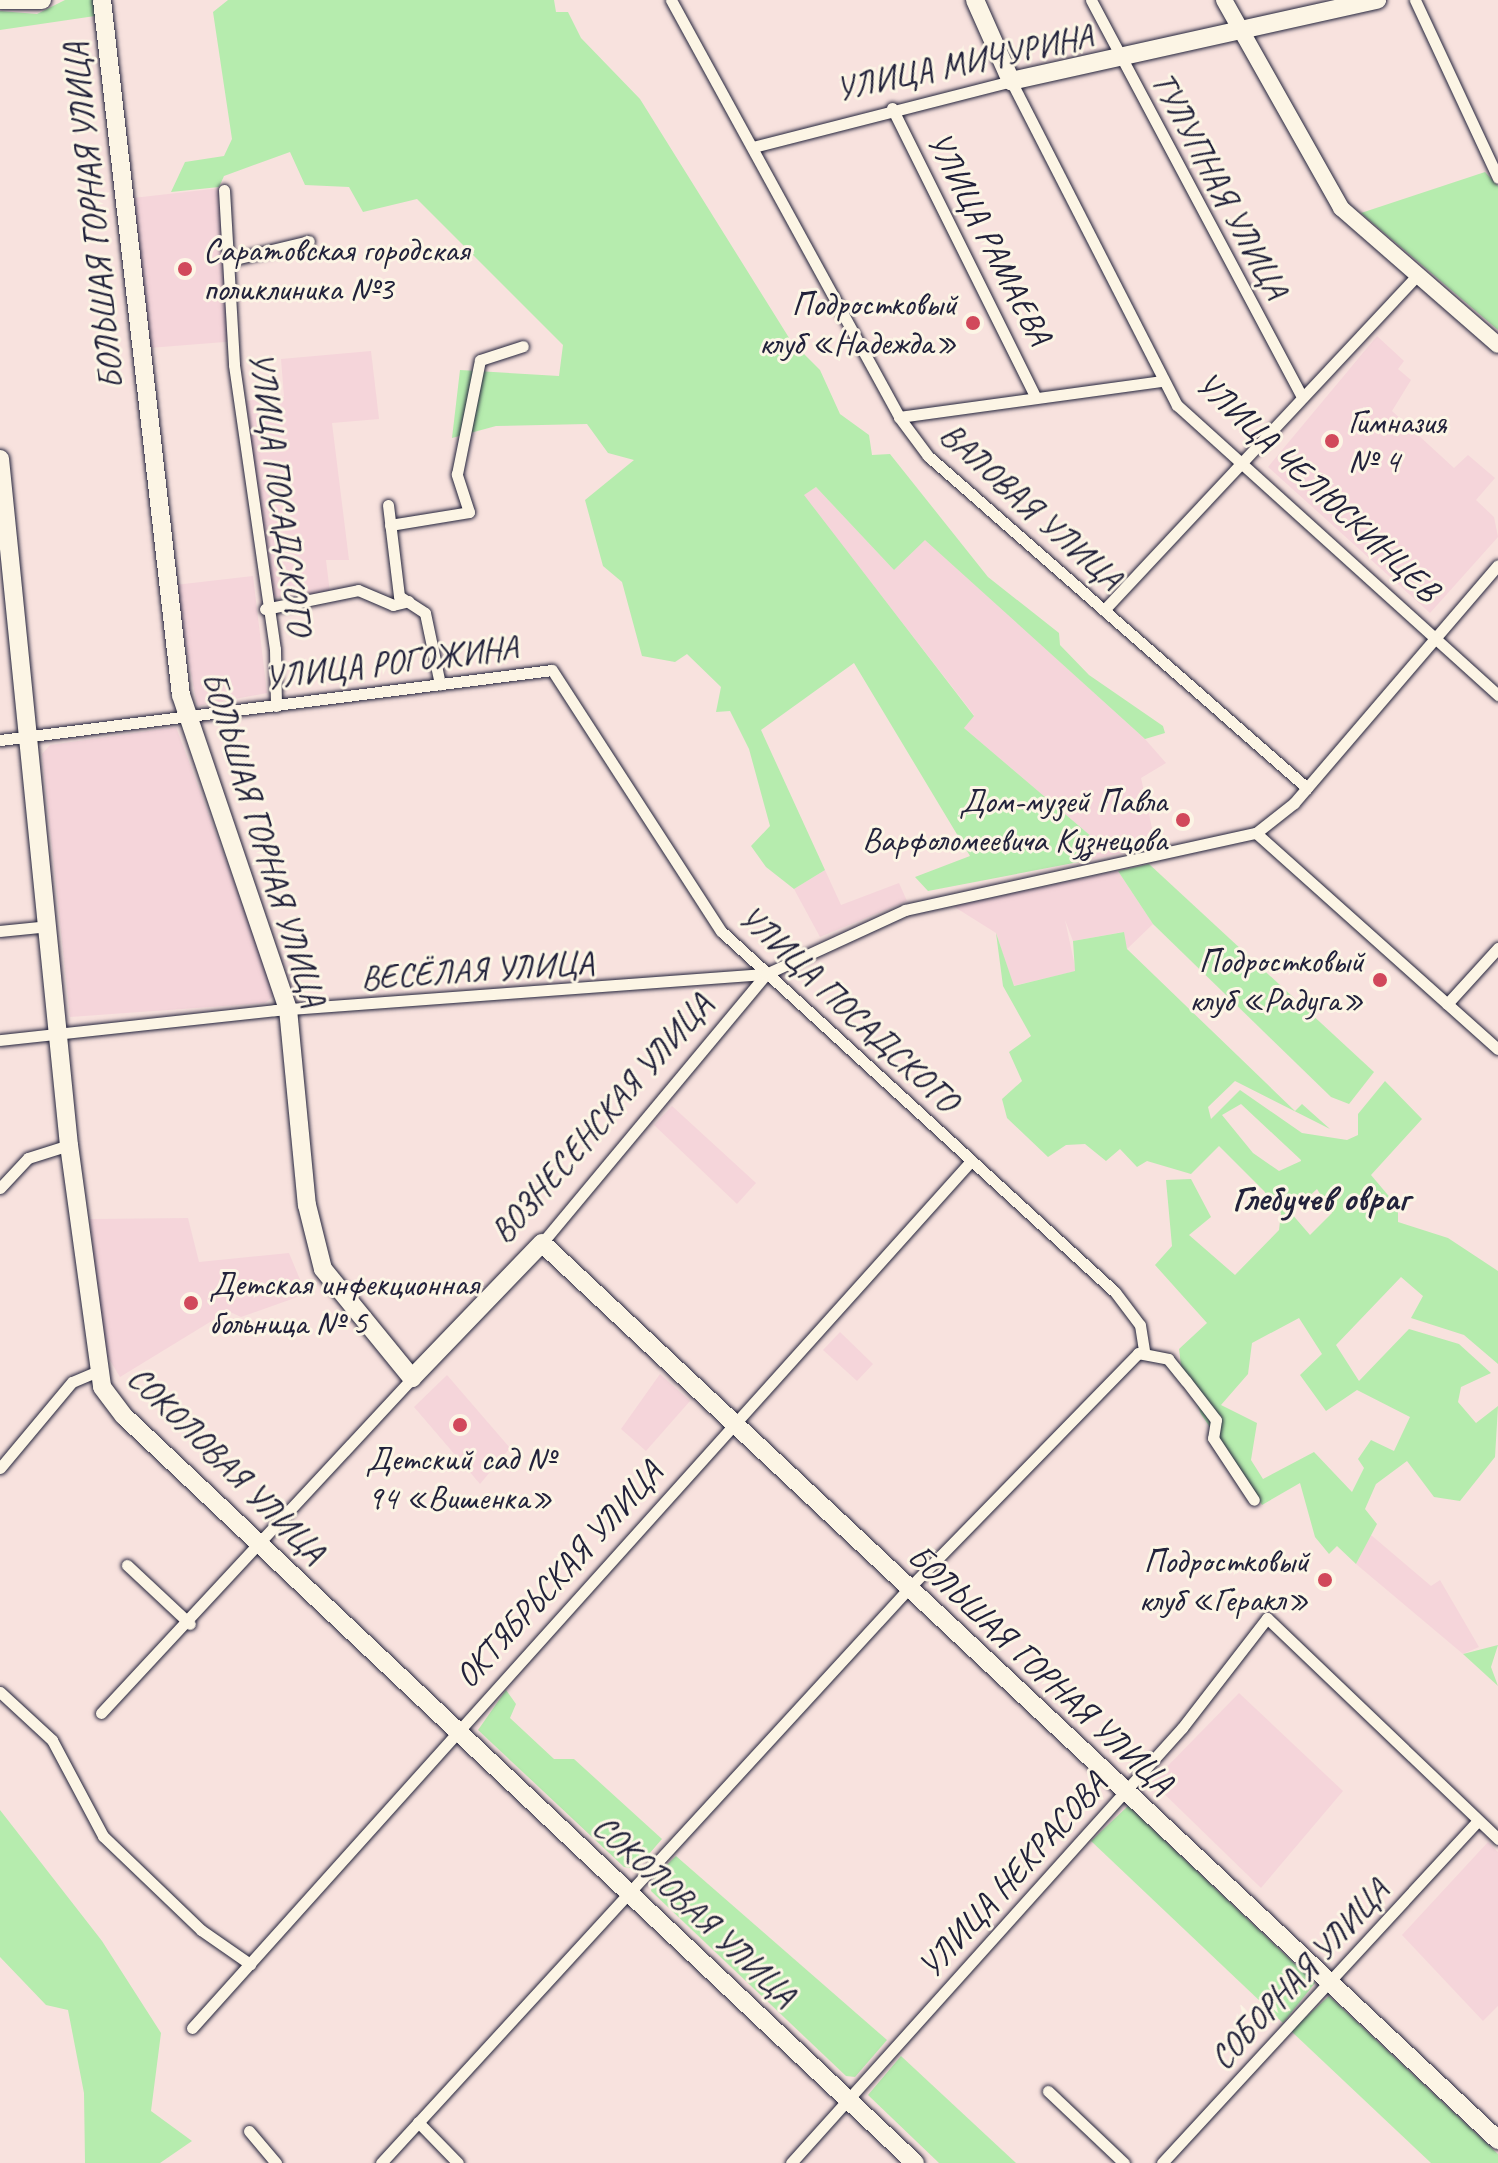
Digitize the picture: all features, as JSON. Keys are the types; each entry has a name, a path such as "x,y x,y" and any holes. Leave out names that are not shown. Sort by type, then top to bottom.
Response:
{"main road":[{"path":"0,0 42,0"},
{"name":"БОЛЬШАЯ ГОРНАЯ УЛИЦА","path":"102,0 151,481 186,716 288,1009 316,1257 412,1378"},
{"name":"УЛИЦА ЧЕЛЮСКИНЦЕВ","path":"975,0 1011,81"},
{"path":"1224,0 1341,208 1498,345"},
{"name":"УЛИЦА МИЧУРИНА","path":"1011,81 1121,60 1377,0"},
{"name":"СОКОЛОВАЯ УЛИЦА","path":"0,459 26,738 49,926 69,1145 95,1372 124,1416 915,2163"},
{"name":"БОЛЬШАЯ ГОРНАЯ УЛИЦА","path":"542,1243 1498,2140"},
{"name":"ВОЗНЕСЕНСКАЯ УЛИЦА","path":"412,1378 542,1243"}],"street":[{"name":"ВАЛОВАЯ УЛИЦА","path":"671,0 899,417 928,456 1307,788"},
{"name":"ТУЛУПНАЯ УЛИЦА","path":"1091,0 1302,397"},
{"path":"1415,0 1498,178"},
{"name":"УЛИЦА МИЧУРИНА","path":"753,147 892,108 1011,81"},
{"name":"УЛИЦА ЧЕЛЮСКИНЦЕВ","path":"1011,81 1177,405 1498,695"},
{"name":"УЛИЦА РАМАЕВА","path":"892,108 1035,396"},
{"name":"УЛИЦА ПОСАДСКОГО","path":"224,190 234,365 265,609 275,649 276,706"},
{"path":"230,260 309,241"},
{"path":"1104,610 1417,275"},
{"path":"390,525 469,512 457,474 480,360 523,346"},
{"path":"899,417 1035,396 1163,381"},
{"path":"388,505 399,596 425,613 440,684"},
{"path":"1498,565 1307,788 1256,833 1498,1049"},
{"path":"265,609 358,590 393,605 409,601"},
{"name":"УЛИЦА РОГОЖИНА","path":"0,740 552,670"},
{"name":"УЛИЦА ПОСАДСКОГО","path":"552,670 721,931 1115,1292 1140,1325 1141,1352"},
{"name":"ВОЗНЕСЕНСКАЯ УЛИЦА","path":"542,1243 548,1227 766,974 905,910 1256,833"},
{"path":"0,931 49,926"},
{"path":"1447,1004 1498,948"},
{"name":"ВЕСЁЛАЯ УЛИЦА","path":"0,1040 59,1031 288,1009 766,974"},
{"path":"0,1188 28,1158 69,1145"},
{"name":"ОКТЯБРЬСКАЯ УЛИЦА","path":"192,2028 732,1421 971,1161"},
{"path":"381,2163 909,1588 1141,1352 1168,1359 1207,1407 1216,1420 1213,1438 1254,1500"},
{"path":"0,1468 72,1382 95,1372"},
{"name":"ВОЗНЕСЕНСКАЯ УЛИЦА","path":"101,1713 190,1624 412,1378"},
{"path":"127,1565 190,1624"},
{"name":"УЛИЦА НЕКРАСОВА","path":"791,2163 846,2098 1126,1792 1267,1618 1413,1752 1476,1823"},
{"path":"0,1692 52,1740 103,1836 201,1930 250,1964"},
{"path":"1476,1823 1498,1839"},
{"name":"СОБОРНАЯ УЛИЦА","path":"1162,2163 1476,1823"},
{"path":"1048,2091 1124,2163"},
{"path":"418,2122 458,2163"},
{"path":"249,2131 276,2163"}],"shaded area":[{"name":"Саратовская городская поликлиника №3","path":"221,188 237,341 149,348 133,198"},
{"path":"1377,336 1404,361 1398,369 1411,380 1392,411 1454,468 1468,455 1495,478 1476,500 1494,517 1498,537 1430,613 1268,467"},
{"path":"371,351 379,419 332,423 349,560 326,560 330,593 268,598 244,401 284,397 281,359"},
{"path":"816,487 894,570 925,539 1145,739 1166,763 1141,778 1156,846 1084,861 1092,837 964,728 974,715 803,495"},
{"path":"253,576 267,693 197,706 175,585"},
{"path":"176,727 276,994 265,1003 70,1017 42,754 50,745"},
{"path":"825,870 841,905 899,883 907,901 820,937 794,889"},
{"path":"1118,871 1153,924 1127,949 1123,932 1073,941 1065,920 1076,971 1013,986 996,933 953,906"},
{"path":"672,1106 756,1183 737,1204 654,1125"},
{"name":"Детская инфекционная больница № 5","path":"188,1218 199,1262 289,1253 306,1294 241,1317 228,1311 120,1377 103,1349 90,1219"},
{"path":"840,1332 873,1364 857,1381 823,1350"},
{"path":"660,1374 690,1401 646,1451 621,1429"},
{"name":"Детский сад № 94 «Вишенка»","path":"447,1375 510,1448 480,1484 414,1407"},
{"path":"1371,1535 1431,1586 1440,1580 1479,1647 1463,1654 1356,1564"},
{"path":"1239,1693 1343,1791 1261,1888 1152,1782"},
{"path":"1488,1842 1498,1852 1498,2006 1483,2021 1402,1935"}],"green space":[{"path":"65,0 93,0 95,16 0,30 0,11 37,14"},
{"path":"228,0 554,0 556,12 568,12 581,38 640,99 791,341 820,370 840,414 869,435 872,455 890,454 988,577 1059,633 1060,645 1089,675 1163,726 1165,733 1145,739 925,540 894,570 816,487 804,495 974,716 964,728 1092,837 1084,861 928,891 915,877 970,856 854,663 761,730 825,870 794,889 766,867 751,846 770,826 749,749 730,711 716,712 721,687 687,654 675,662 642,656 622,582 603,566 585,500 634,460 608,453 587,424 496,426 452,438 460,370 559,376 563,345 417,199 363,212 349,187 305,185 290,152 224,176 219,187 171,192 185,162 224,156 232,139 213,12"},
{"path":"1485,172 1498,186 1498,330 1361,213"},
{"path":"1149,864 1374,1072 1349,1104 1331,1097 1153,924 1118,871"},
{"path":"1124,932 1127,949 1295,1111 1302,1104 1330,1129 1235,1081 1208,1107 1211,1119 1240,1090 1302,1133 1347,1140 1358,1135 1358,1114 1385,1081 1422,1119 1371,1175 1398,1207 1398,1222 1448,1238 1498,1271 1498,1364 1464,1335 1411,1318 1423,1296 1401,1277 1336,1345 1359,1381 1409,1329 1459,1344 1491,1373 1461,1387 1458,1402 1476,1423 1498,1406 1495,1457 1460,1501 1434,1497 1407,1461 1376,1484 1365,1509 1377,1524 1356,1564 1337,1546 1329,1554 1315,1537 1300,1483 1262,1505 1201,1414 1181,1365 1179,1349 1207,1323 1155,1265 1172,1246 1166,1180 1191,1179 1211,1217 1189,1235 1235,1275 1279,1230 1281,1213 1264,1191 1219,1146 1191,1174 1147,1161 1137,1167 1120,1149 1106,1161 1085,1144 1066,1145 1048,1157 1007,1118 1002,1099 1022,1081 1009,1052 1031,1036 1003,986 996,933 1014,986 1075,971 1073,941","holes":["1241,1104 1301,1160 1301,1161 1279,1171 1253,1153 1222,1115","1317,1189 1332,1213 1310,1235 1291,1213","1299,1318 1322,1354 1300,1375 1326,1411 1357,1390 1410,1417 1394,1451 1371,1440 1358,1459 1364,1468 1352,1492 1314,1452 1263,1479 1251,1460 1257,1423 1221,1405 1248,1374 1252,1343"]},
{"path":"1498,1645 1491,1667 1498,1686 1463,1654"},
{"path":"506,1690 516,1704 510,1718 554,1759 574,1759 662,1839 636,1869 624,1867 478,1730"},
{"path":"1128,1806 1315,1983 1283,2023 1091,1841"},
{"path":"0,1810 102,1941 161,2033 151,2111 192,2141 160,2163 85,2163 84,2093 68,2010 46,2005 0,1957"},
{"path":"676,1856 887,2040 855,2077 846,2076 651,1891 654,1877"},
{"path":"1329,1996 1498,2154 1498,2163 1431,2163 1291,2031"},
{"path":"901,2056 1016,2163 939,2163 868,2095"}],"place":[{"name":"Саратовская городская поликлиника №3","path":"185,269"},
{"name":"Подростковый клуб «Надежда»","path":"973,323"},
{"name":"Гимназия № 4","path":"1332,441"},
{"name":"Дом-музей Павла Варфоломеевича Кузнецова","path":"1183,820"},
{"name":"Подростковый клуб «Радуга»","path":"1380,980"},
{"name":"Детская инфекционная больница № 5","path":"191,1303"},
{"name":"Детский сад № 94 «Вишенка»","path":"460,1425"},
{"name":"Подростковый клуб «Геракл»","path":"1325,1580"}],"district":[{"name":"Глебучев овраг","path":"1321,1199"}]}
